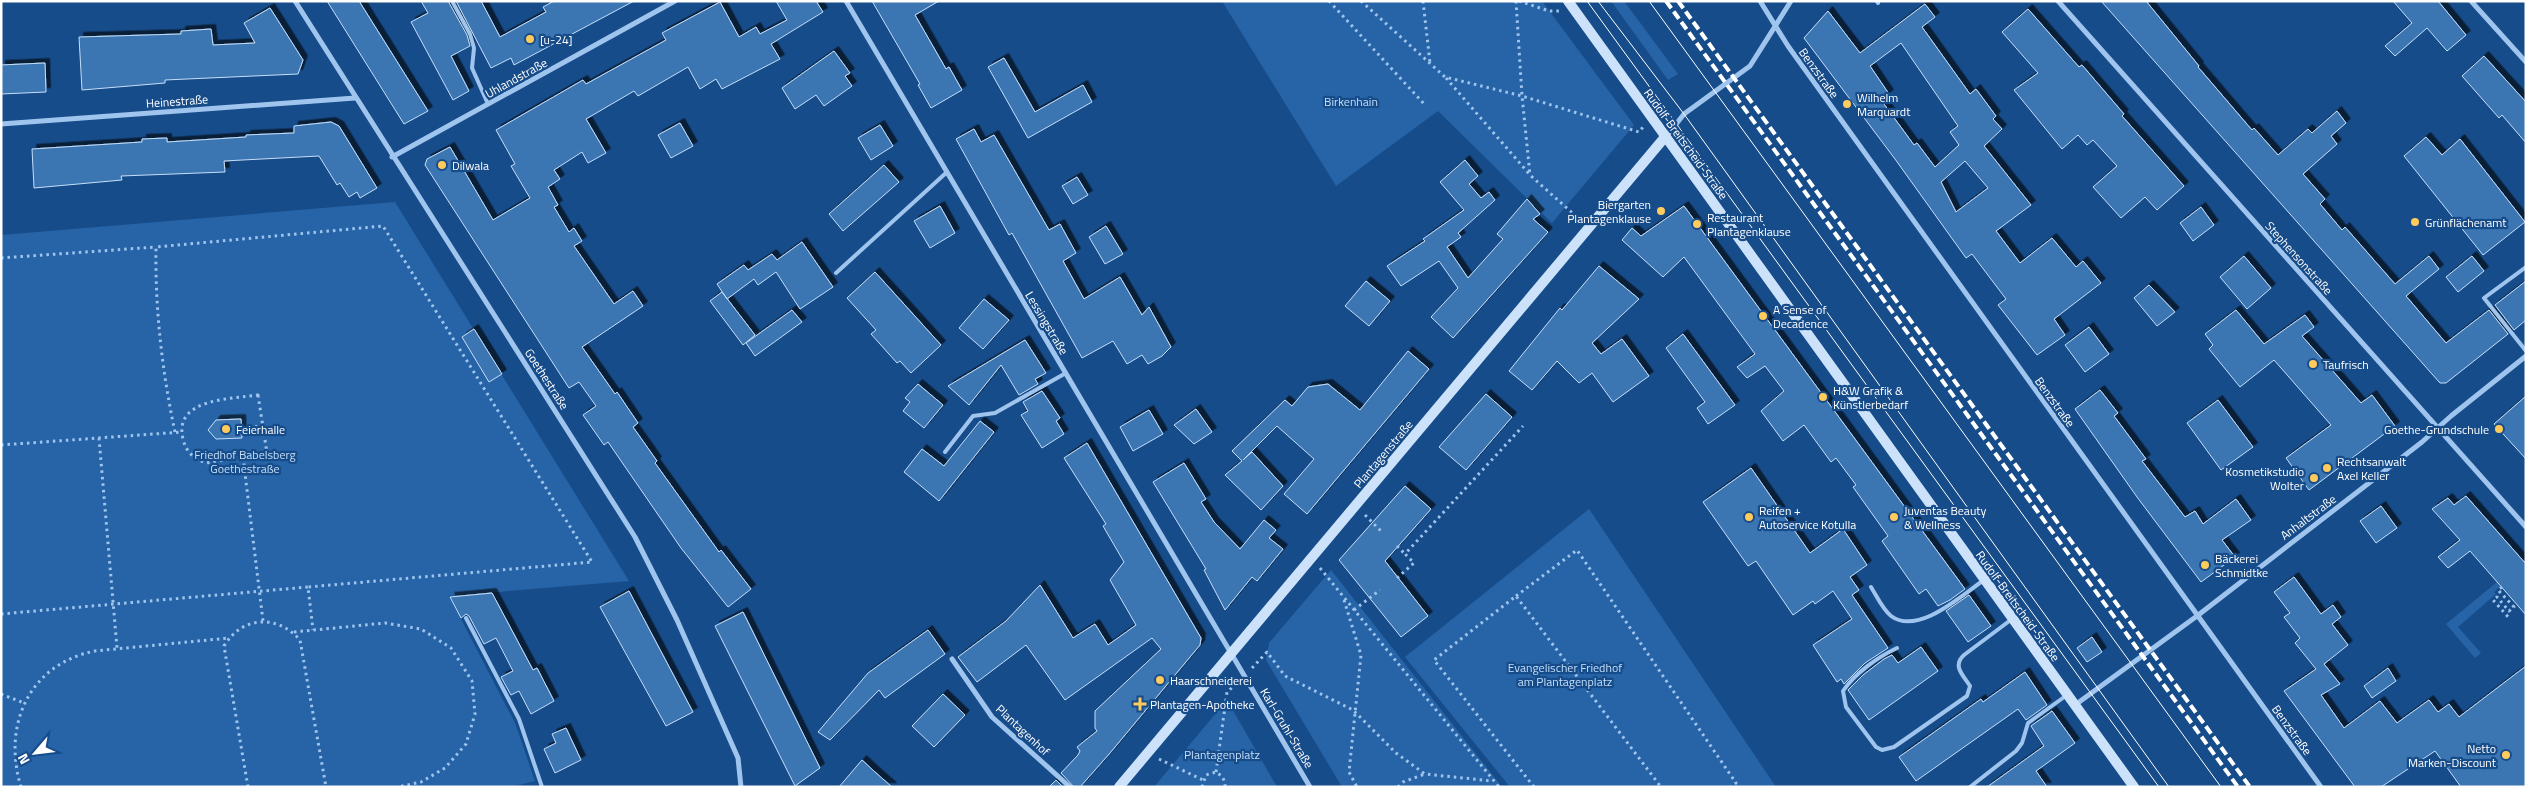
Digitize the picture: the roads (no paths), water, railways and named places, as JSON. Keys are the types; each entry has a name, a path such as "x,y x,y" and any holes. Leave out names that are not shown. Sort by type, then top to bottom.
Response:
{"street":[{"name":"Goethestraße","path":"295,1 392,157 635,537 677,620 738,758 741,787"},
{"name":"Uhlandstraße","path":"392,157 675,1"},
{"name":"Lessingstraße","path":"846,1 1232,654"},
{"name":"Rudolf-Breitscheid-Straße","path":"1568,1 2134,787"},
{"name":"Benzstraße","path":"1760,1 1775,26 2321,787"},
{"path":"1665,137 1684,114 1750,66 1791,1"},
{"name":"Stephensonstraße","path":"2058,1 2526,527"},
{"path":"2470,1 2526,62"},
{"name":"Heinestraße","path":"1,124 355,98"},
{"name":"Plantagenstraße","path":"1119,787 1665,137"},
{"name":"Anhaltstraße","path":"2074,705 2197,616 2422,442 2526,356"},
{"name":"Karl-Gruhl-Straße","path":"1232,654 1310,787"},
{"name":"Plantagenhof","path":"952,659 992,717 1070,787"}],"lane":[{"path":"452,1 470,34 474,48 472,68 488,104"},
{"path":"836,273 947,172"},
{"path":"2526,267 2484,298 2526,351"},
{"path":"945,452 973,416 995,413 1066,374"},
{"path":"1871,587 1890,616 1913,622 1929,617 1984,580"},
{"path":"466,618 519,719 542,787"},
{"path":"1897,648 1885,654 1851,680 1843,691 1846,707 1876,747 1882,750 1894,747 1967,696 1970,686 1958,668 1958,663 1964,655 2012,620"},
{"path":"1970,787 2016,751 2022,743 2028,723 2067,695"}],"tram line":[{"path":"1587,1 2159,787"},
{"path":"1598,1 1684,114 2169,787"},
{"path":"1649,1 2221,787"}],"railway":[{"path":"1666,1 2238,787"},
{"path":"1678,1 2250,787"}],"place":[{"name":"[u-24]","path":"530,39"},
{"name":"Wilhelm Marquardt","path":"1847,104"},
{"name":"Dilwala","path":"442,165"},
{"name":"Biergarten Plantagenklause","path":"1661,211"},
{"name":"Grünflächenamt","path":"2415,222"},
{"name":"Restaurant Plantagenklause","path":"1697,224"},
{"name":"A Sense of Decadence","path":"1763,316"},
{"name":"Taufrisch","path":"2313,364"},
{"name":"H&W Grafik & Künstlerbedarf","path":"1823,397"},
{"name":"Feierhalle","path":"226,429"},
{"name":"Goethe-Grundschule","path":"2499,429"},
{"name":"Rechtsanwalt Axel Keller","path":"2327,468"},
{"name":"Kosmetikstudio Wolter","path":"2314,478"},
{"name":"Reifen + Autoservice Kotulla","path":"1749,517"},
{"name":"Juventas Beauty & Wellness","path":"1894,517"},
{"name":"Bäckerei Schmidtke","path":"2205,565"},
{"name":"Haarschneiderei","path":"1160,680"},
{"name":"Plantagen-Apotheke","path":"1140,704"},
{"name":"Netto Marken-Discount","path":"2506,755"}],"park label":[{"name":"Birkenhain","path":"1351,101"},
{"name":"Friedhof Babelsberg Goethestraße","path":"245,461"},
{"name":"Evangelischer Friedhof am Plantagenplatz","path":"1565,674"},
{"name":"Plantagenplatz","path":"1222,754"}]}
